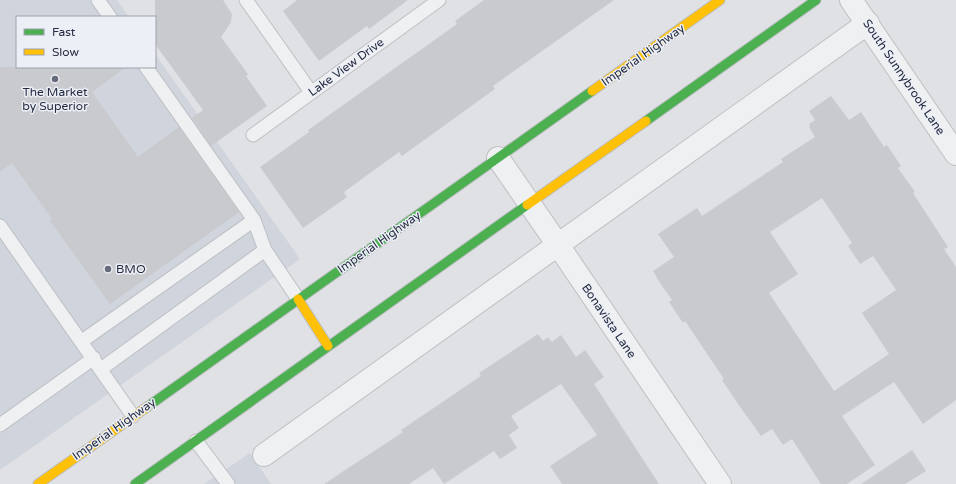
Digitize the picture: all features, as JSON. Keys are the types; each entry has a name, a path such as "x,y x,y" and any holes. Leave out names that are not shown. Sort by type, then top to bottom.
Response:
{"main road":[{"name":"Imperial Highway","path":"38,484 720,0"},
{"path":"135,484 816,0"},
{"path":"298,299 328,346"}],"street":[{"name":"South Sunnybrook Lane","path":"851,0 956,154"},
{"path":"264,455 868,23"},
{"name":"Bonavista Lane","path":"498,158 720,484"}],"lane":[{"path":"98,0 109,16"},
{"path":"246,0 311,92"},
{"name":"Lake View Drive","path":"253,135 439,0"},
{"path":"147,68 254,220 265,250 298,299"},
{"path":"82,341 254,220"},
{"path":"1,230 82,341 133,416"},
{"path":"0,425 97,363 265,250"},
{"path":"196,441 228,484"}],"shaded area":[{"path":"0,0 117,0 128,16 16,16 16,68 156,68 156,55 300,259 0,470"},
{"path":"250,453 271,484 204,484"}],"building":[{"path":"155,0 223,0 232,14 231,22 221,37 248,74 246,76 267,106 211,146 192,118 203,110 156,45"},
{"path":"297,0 408,0 369,29 367,26 319,61 283,11"},
{"path":"484,0 614,0 493,86 495,89 402,156 399,152 344,192 347,197 303,228 260,167 309,132 308,130 457,24 455,21"},
{"path":"0,67 125,68 92,92 138,157 179,127 239,212 110,304 50,221 52,219 12,163 0,172"},
{"path":"831,96 849,120 861,112 884,147 887,145 901,166 898,168 915,192 913,193 948,247 944,249 956,267 956,400 923,424 894,382 842,416 875,465 847,484 821,484 792,439 783,445 772,429 761,436 722,380 724,379 685,321 683,323 669,302 672,300 653,271 674,257 658,234 697,208 702,216 783,162 781,159 815,137 809,127 809,124 815,120 809,111","holes":["822,198 852,243 848,246 860,264 873,256 896,290 862,313 889,354 834,391 769,293 798,274 770,232"]},
{"path":"538,334 543,341 548,337 552,342 561,335 576,357 585,350 604,377 594,384 659,484 562,484 550,466 597,435 561,384 511,416 519,428 509,435 517,448 500,459 494,451 444,484 433,468 409,484 324,484 403,432 401,430 481,376 479,373"},
{"path":"912,450 926,471 905,484 861,484"}],"traffic: fast":[{"path":"646,121 816,0"},
{"path":"147,407 592,91"},
{"path":"135,484 527,205"}],"traffic: slow":[{"path":"592,91 720,0"},
{"path":"527,205 646,121"},
{"path":"298,299 328,346"},
{"path":"38,484 147,407"}],"place":[{"name":"The Market by Superior","path":"55,79"},
{"name":"BMO","path":"108,269"}]}
